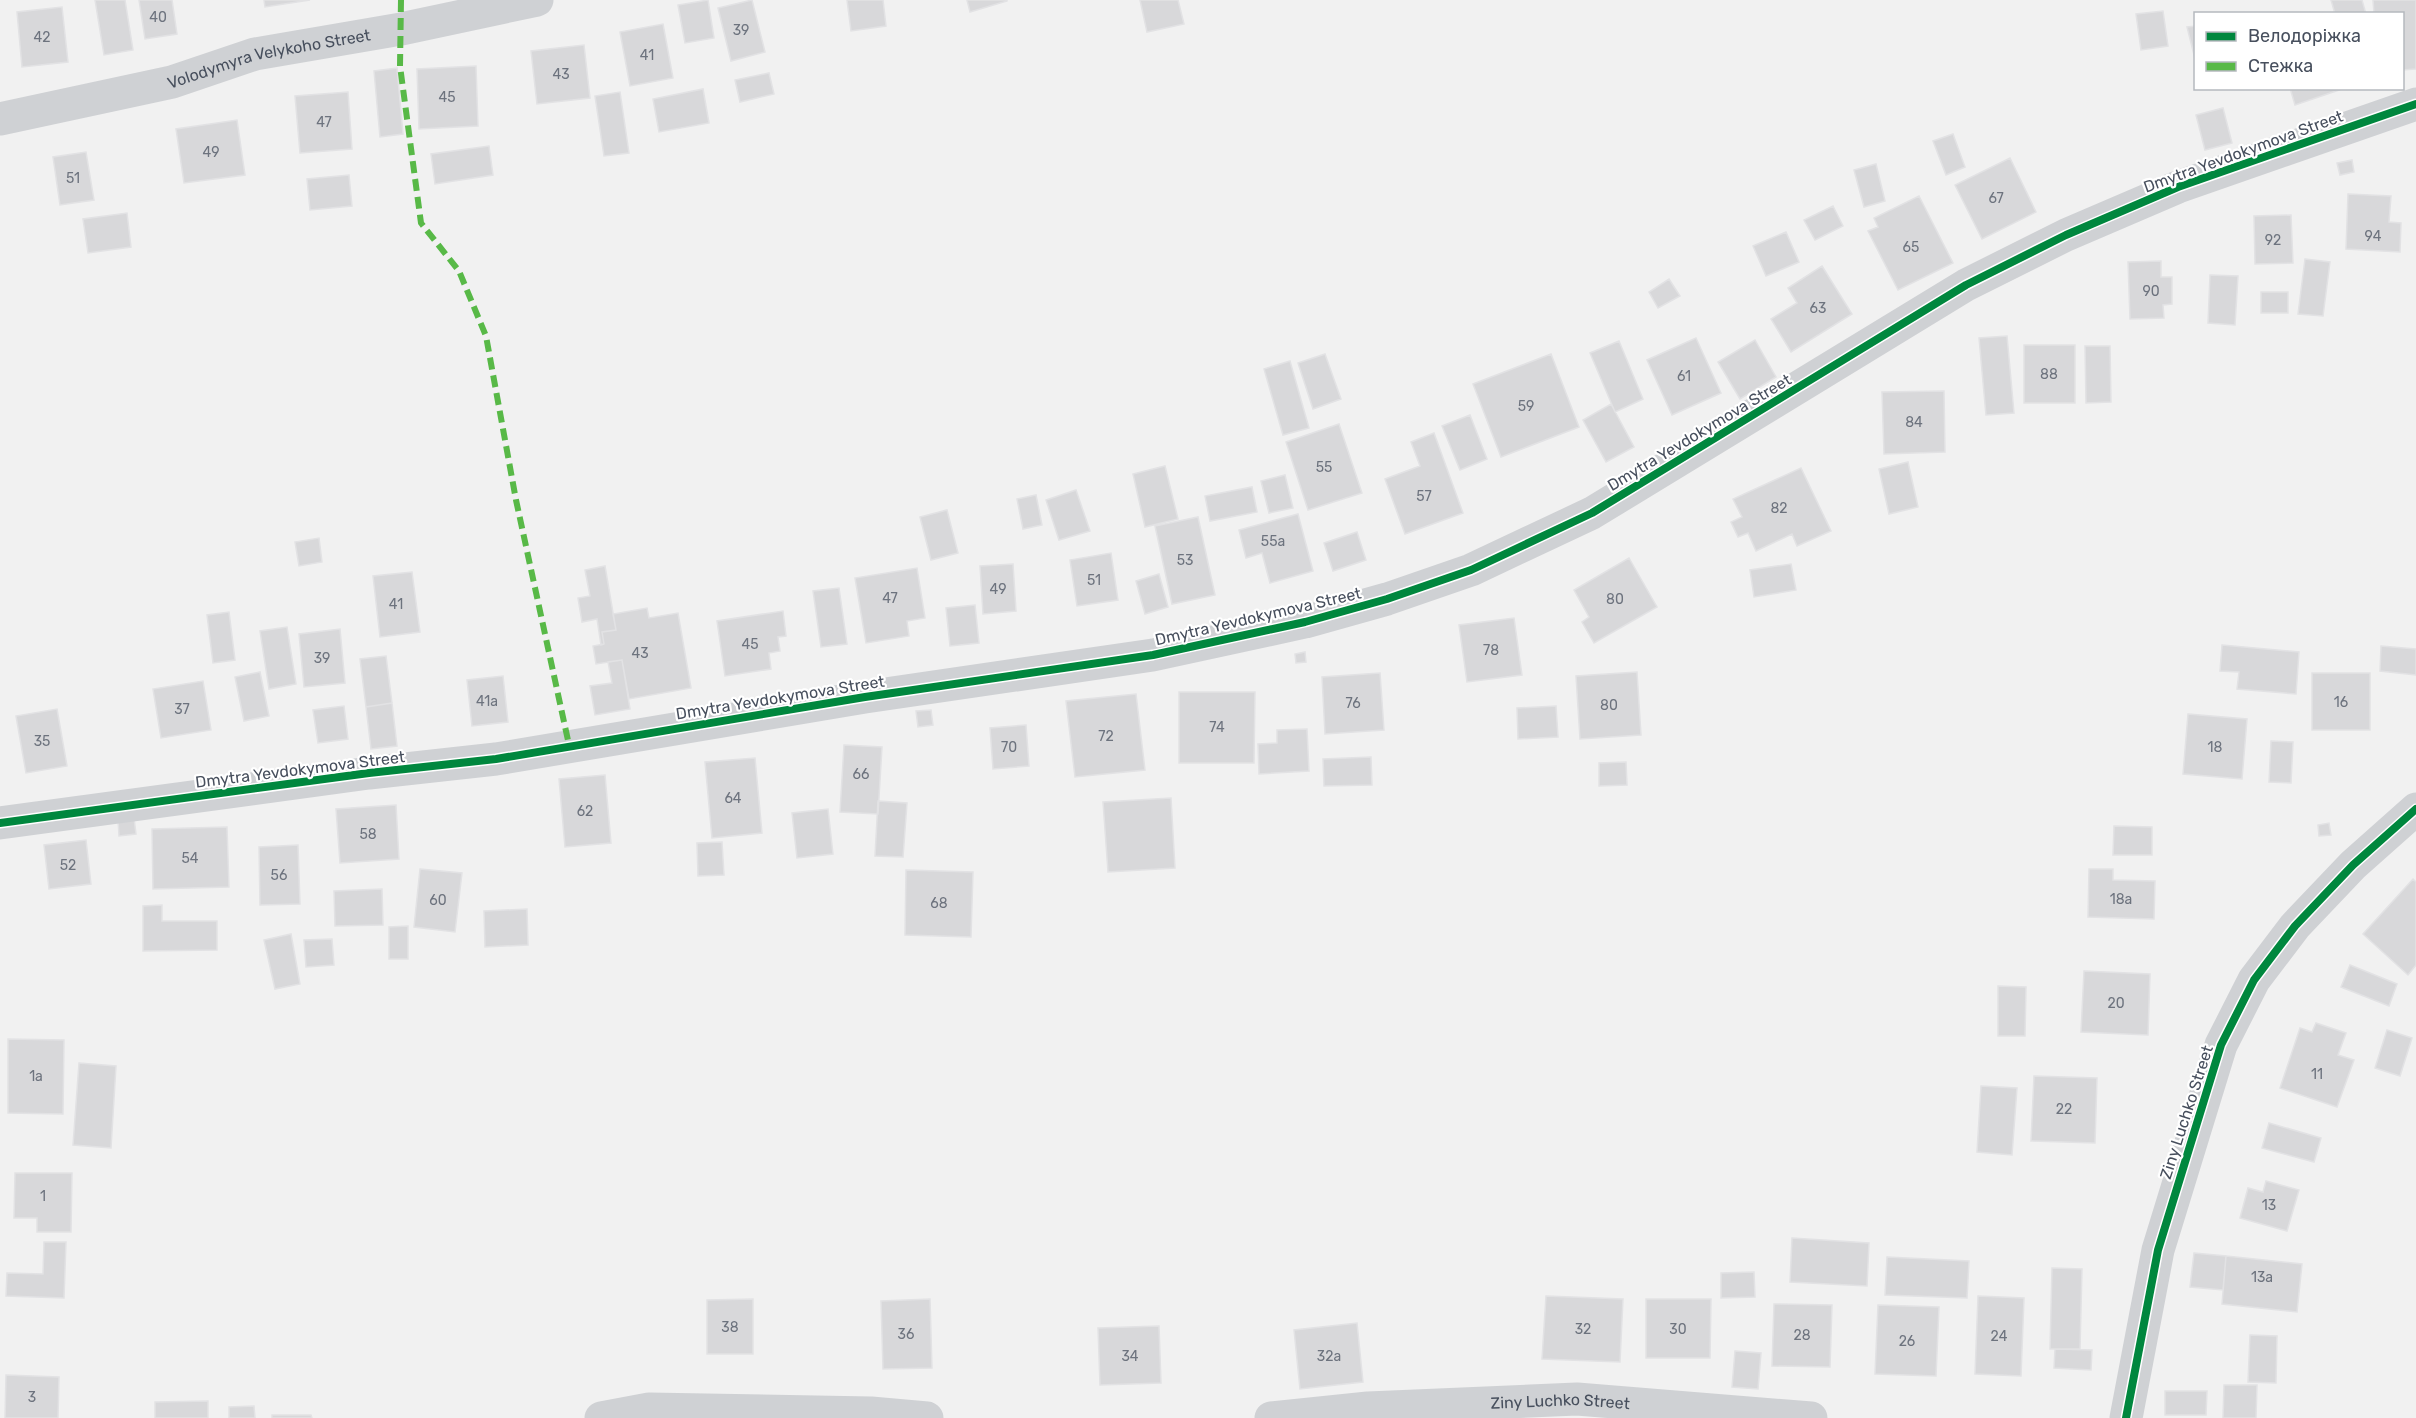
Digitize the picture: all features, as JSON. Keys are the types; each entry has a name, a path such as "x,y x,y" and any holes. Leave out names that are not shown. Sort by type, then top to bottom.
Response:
{"street":[{"name":"Volodymyra Velykoho Street","path":"0,119 172,82 255,54 401,29 537,0"},
{"name":"Dmytra Yevdokymova Street","path":"0,823 369,773 496,759 865,697 1153,655 1305,622 1387,599 1471,570 1592,513 1966,285 2066,236 2178,187 2416,104"},
{"name":"Ziny Luchko Street","path":"2126,1418 2158,1251 2221,1045 2254,980 2295,926 2353,865 2416,809"},
{"name":"Ziny Luchko Street","path":"1271,1418 1368,1408 1577,1399 1811,1418"},
{"path":"601,1418 649,1409 871,1413 927,1418"}],"building":[{"path":"95,0 125,0 133,50 104,55"},
{"path":"139,0 172,0 177,34 145,39"},
{"path":"264,0 310,0 265,7"},
{"path":"708,0 714,38 685,43 678,5"},
{"path":"752,0 765,52 731,61 718,8"},
{"path":"847,0 883,0 886,26 851,31"},
{"path":"967,0 1007,0 1007,1 970,12"},
{"path":"1140,0 1178,0 1184,24 1147,32"},
{"path":"2331,0 2362,0 2365,12 2334,12"},
{"path":"2373,0 2416,0 2416,69 2404,70 2404,12 2374,12"},
{"path":"62,7 68,62 22,67 17,12"},
{"path":"2163,11 2168,46 2141,50 2136,14"},
{"path":"663,24 673,78 630,86 620,32"},
{"path":"2194,26 2194,55 2187,27"},
{"path":"584,45 590,98 537,104 531,51"},
{"path":"476,66 478,126 419,129 417,69"},
{"path":"397,68 403,134 380,137 374,71"},
{"path":"769,73 774,94 740,102 735,80"},
{"path":"703,89 709,123 659,132 653,99"},
{"path":"2291,90 2339,90 2295,105"},
{"path":"348,92 352,149 300,153 295,96"},
{"path":"620,92 629,153 604,156 595,96"},
{"path":"2223,108 2232,143 2205,150 2196,115"},
{"path":"237,120 245,175 184,183 176,129"},
{"path":"1953,134 1965,167 1946,175 1933,141"},
{"path":"489,146 493,175 435,184 431,154"},
{"path":"86,152 94,200 60,205 53,157"},
{"path":"2010,158 2036,212 1982,239 1955,185"},
{"path":"2352,160 2354,172 2340,175 2337,163"},
{"path":"1876,164 1885,201 1864,207 1854,170"},
{"path":"349,175 352,206 310,210 307,179"},
{"path":"2348,194 2391,196 2389,222 2401,223 2400,252 2346,249"},
{"path":"1919,196 1953,263 1898,290 1868,231 1878,227 1874,218"},
{"path":"1833,206 1843,226 1815,240 1804,220"},
{"path":"127,213 131,247 88,253 83,219"},
{"path":"2291,215 2293,263 2255,264 2254,216"},
{"path":"1786,232 1799,262 1766,276 1753,246"},
{"path":"2305,259 2330,262 2323,316 2298,314"},
{"path":"2161,261 2161,277 2172,277 2172,304 2163,305 2164,318 2130,319 2128,262"},
{"path":"1822,266 1852,314 1791,352 1771,319 1797,303 1788,288"},
{"path":"2210,275 2238,276 2235,325 2208,323"},
{"path":"1669,279 1680,296 1658,308 1649,292"},
{"path":"2261,292 2288,292 2288,313 2261,313"},
{"path":"2007,336 2014,413 1986,415 1979,338"},
{"path":"1696,338 1721,393 1672,415 1647,360"},
{"path":"1755,340 1776,377 1740,399 1718,362"},
{"path":"1619,341 1643,399 1615,412 1590,353"},
{"path":"2024,345 2075,345 2075,403 2024,403"},
{"path":"2085,346 2110,346 2111,402 2086,403"},
{"path":"1325,354 1341,399 1313,409 1298,363"},
{"path":"1551,354 1579,427 1501,457 1473,384"},
{"path":"1290,361 1309,428 1283,435 1264,369"},
{"path":"1944,391 1945,452 1884,454 1882,392"},
{"path":"1611,404 1634,447 1606,462 1583,420"},
{"path":"1470,415 1487,459 1460,470 1442,426"},
{"path":"1339,424 1362,493 1308,510 1286,442"},
{"path":"1434,433 1463,513 1405,534 1385,479 1420,466 1411,442"},
{"path":"1908,462 1918,507 1889,514 1879,469"},
{"path":"1165,466 1178,519 1145,527 1133,474"},
{"path":"1801,468 1831,531 1797,546 1792,534 1756,551 1748,533 1738,537 1731,522 1742,517 1733,499"},
{"path":"1285,475 1293,508 1269,513 1261,481"},
{"path":"1252,487 1257,512 1210,521 1205,496"},
{"path":"1076,490 1090,531 1059,540 1046,500"},
{"path":"1036,495 1042,525 1023,529 1017,499"},
{"path":"947,510 958,553 931,560 920,517"},
{"path":"1298,514 1313,571 1270,583 1262,553 1246,558 1239,530"},
{"path":"1198,517 1215,595 1172,604 1155,526"},
{"path":"1357,532 1366,560 1333,571 1324,543"},
{"path":"319,538 322,562 299,566 295,542"},
{"path":"1111,553 1118,600 1077,606 1070,560"},
{"path":"1629,558 1657,607 1594,643 1582,622 1589,617 1574,590"},
{"path":"1013,564 1016,611 983,614 980,566"},
{"path":"1791,564 1796,590 1754,597 1750,570"},
{"path":"605,566 616,630 602,632 604,644 601,645 597,619 582,622 578,598 590,596 585,570"},
{"path":"917,568 925,618 907,621 909,636 866,643 855,578"},
{"path":"412,572 420,632 380,637 373,576"},
{"path":"1159,574 1168,607 1145,614 1136,581"},
{"path":"839,588 847,644 821,647 813,591"},
{"path":"975,605 979,643 950,646 946,608"},
{"path":"647,608 649,618 678,613 691,688 629,699 622,660 596,664 593,646 604,644 602,632 616,630 613,614"},
{"path":"783,611 786,636 778,637 780,651 769,653 771,669 725,676 717,621"},
{"path":"229,612 235,660 213,663 207,615"},
{"path":"1514,618 1522,675 1467,682 1459,625"},
{"path":"287,627 296,684 269,689 260,631"},
{"path":"340,629 345,683 304,687 299,634"},
{"path":"2222,645 2299,652 2296,694 2237,689 2239,672 2220,671"},
{"path":"2381,646 2416,649 2416,675 2380,671"},
{"path":"1305,652 1306,662 1296,663 1295,654"},
{"path":"386,656 392,703 366,707 360,659"},
{"path":"622,660 630,709 595,715 590,686 612,683 608,662"},
{"path":"260,672 269,716 244,721 235,677"},
{"path":"1637,672 1641,735 1580,739 1576,676"},
{"path":"1380,673 1384,730 1325,734 1322,677"},
{"path":"2312,673 2370,673 2370,730 2312,730"},
{"path":"503,676 508,722 472,726 467,680"},
{"path":"203,681 211,730 161,738 153,689"},
{"path":"1179,692 1255,692 1254,763 1179,763"},
{"path":"1136,694 1145,770 1075,777 1066,701"},
{"path":"392,703 397,746 371,749 366,707"},
{"path":"344,706 348,739 318,743 313,710"},
{"path":"1556,706 1558,737 1518,739 1517,708"},
{"path":"57,709 67,766 26,773 16,716"},
{"path":"931,710 933,725 918,727 916,711"},
{"path":"2188,714 2247,719 2242,779 2183,774"},
{"path":"1026,725 1029,766 993,769 990,728"},
{"path":"1307,729 1309,771 1259,774 1258,744 1277,743 1277,730"},
{"path":"2271,741 2293,742 2291,783 2269,782"},
{"path":"844,745 882,747 878,814 840,812"},
{"path":"1371,757 1372,785 1324,786 1323,759"},
{"path":"755,758 762,833 712,838 705,762"},
{"path":"1626,762 1627,785 1599,786 1599,763"},
{"path":"605,775 611,843 565,847 559,779"},
{"path":"1171,798 1175,868 1108,872 1103,802"},
{"path":"878,801 907,803 903,857 875,856"},
{"path":"396,805 399,859 340,863 336,809"},
{"path":"828,809 833,854 797,858 792,813"},
{"path":"134,818 136,834 119,836 118,820"},
{"path":"2329,823 2331,835 2319,836 2318,825"},
{"path":"2114,826 2152,827 2152,855 2113,855"},
{"path":"227,827 229,887 153,889 152,829"},
{"path":"86,840 91,884 49,889 44,845"},
{"path":"722,842 724,875 698,876 697,843"},
{"path":"298,845 300,904 260,905 259,847"},
{"path":"420,869 462,873 455,932 414,927"},
{"path":"2089,869 2113,869 2113,880 2155,881 2154,919 2088,917"},
{"path":"906,870 973,872 971,937 905,935"},
{"path":"2413,879 2416,882 2416,965 2408,975 2363,934"},
{"path":"382,889 383,925 335,926 334,891"},
{"path":"162,905 162,921 217,921 217,950 143,951 143,906"},
{"path":"527,909 528,945 485,947 484,911"},
{"path":"408,926 408,959 389,959 389,927"},
{"path":"291,934 300,984 275,989 264,940"},
{"path":"332,939 334,965 306,967 304,940"},
{"path":"2350,965 2397,984 2389,1006 2341,987"},
{"path":"2084,971 2150,974 2148,1035 2081,1032"},
{"path":"1998,986 2026,987 2025,1036 1998,1036"},
{"path":"2316,1023 2346,1033 2338,1055 2354,1060 2337,1107 2280,1088 2300,1028 2312,1032"},
{"path":"2387,1030 2412,1038 2400,1076 2375,1068"},
{"path":"8,1039 64,1040 63,1114 8,1113"},
{"path":"79,1063 116,1066 111,1148 73,1145"},
{"path":"2034,1076 2097,1078 2095,1143 2031,1141"},
{"path":"1981,1086 2017,1088 2012,1155 1977,1152"},
{"path":"2269,1123 2321,1138 2314,1162 2262,1148"},
{"path":"15,1173 72,1173 71,1232 37,1232 37,1218 14,1218"},
{"path":"2266,1181 2299,1190 2287,1231 2240,1218 2248,1188 2263,1192"},
{"path":"1792,1238 1869,1243 1867,1286 1790,1282"},
{"path":"44,1242 66,1242 64,1298 6,1296 7,1273 43,1274"},
{"path":"2194,1253 2226,1256 2223,1290 2190,1287"},
{"path":"2226,1256 2302,1264 2297,1312 2222,1304"},
{"path":"1887,1257 1969,1261 1967,1298 1885,1295"},
{"path":"2052,1268 2082,1269 2080,1349 2050,1349"},
{"path":"1754,1272 1755,1297 1721,1298 1721,1273"},
{"path":"1546,1296 1623,1299 1620,1362 1542,1359"},
{"path":"1978,1296 2024,1298 2021,1376 1975,1374"},
{"path":"753,1299 753,1354 707,1354 707,1300"},
{"path":"930,1299 932,1368 883,1369 881,1301"},
{"path":"1646,1299 1711,1299 1710,1358 1646,1358"},
{"path":"1774,1304 1832,1305 1830,1367 1772,1366"},
{"path":"1878,1305 1939,1307 1936,1376 1875,1374"},
{"path":"1357,1323 1363,1382 1300,1389 1294,1330"},
{"path":"1159,1326 1161,1383 1100,1385 1098,1328"},
{"path":"2250,1335 2277,1336 2276,1383 2248,1382"},
{"path":"2055,1349 2092,1350 2091,1370 2054,1368"},
{"path":"1735,1351 1761,1353 1758,1389 1732,1387"},
{"path":"6,1375 59,1377 58,1418 5,1418"},
{"path":"2224,1385 2257,1385 2256,1418 2223,1418"},
{"path":"2165,1391 2207,1391 2206,1415 2165,1415"},
{"path":"208,1401 208,1418 155,1418 155,1402"},
{"path":"254,1406 255,1418 229,1418 229,1407"},
{"path":"272,1415 311,1415 312,1418 272,1418"}],"marked path":[{"path":"401,0 400,66 421,223 459,271 486,336 516,500 569,745"}],"cycle path":[{"path":"0,823 369,773 496,759 865,697 1153,655 1305,622 1387,599 1471,570 1592,513 1966,285 2066,235 2178,187 2416,104"},
{"path":"2126,1418 2158,1250 2221,1045 2254,980 2295,926 2353,865 2416,809"}]}
